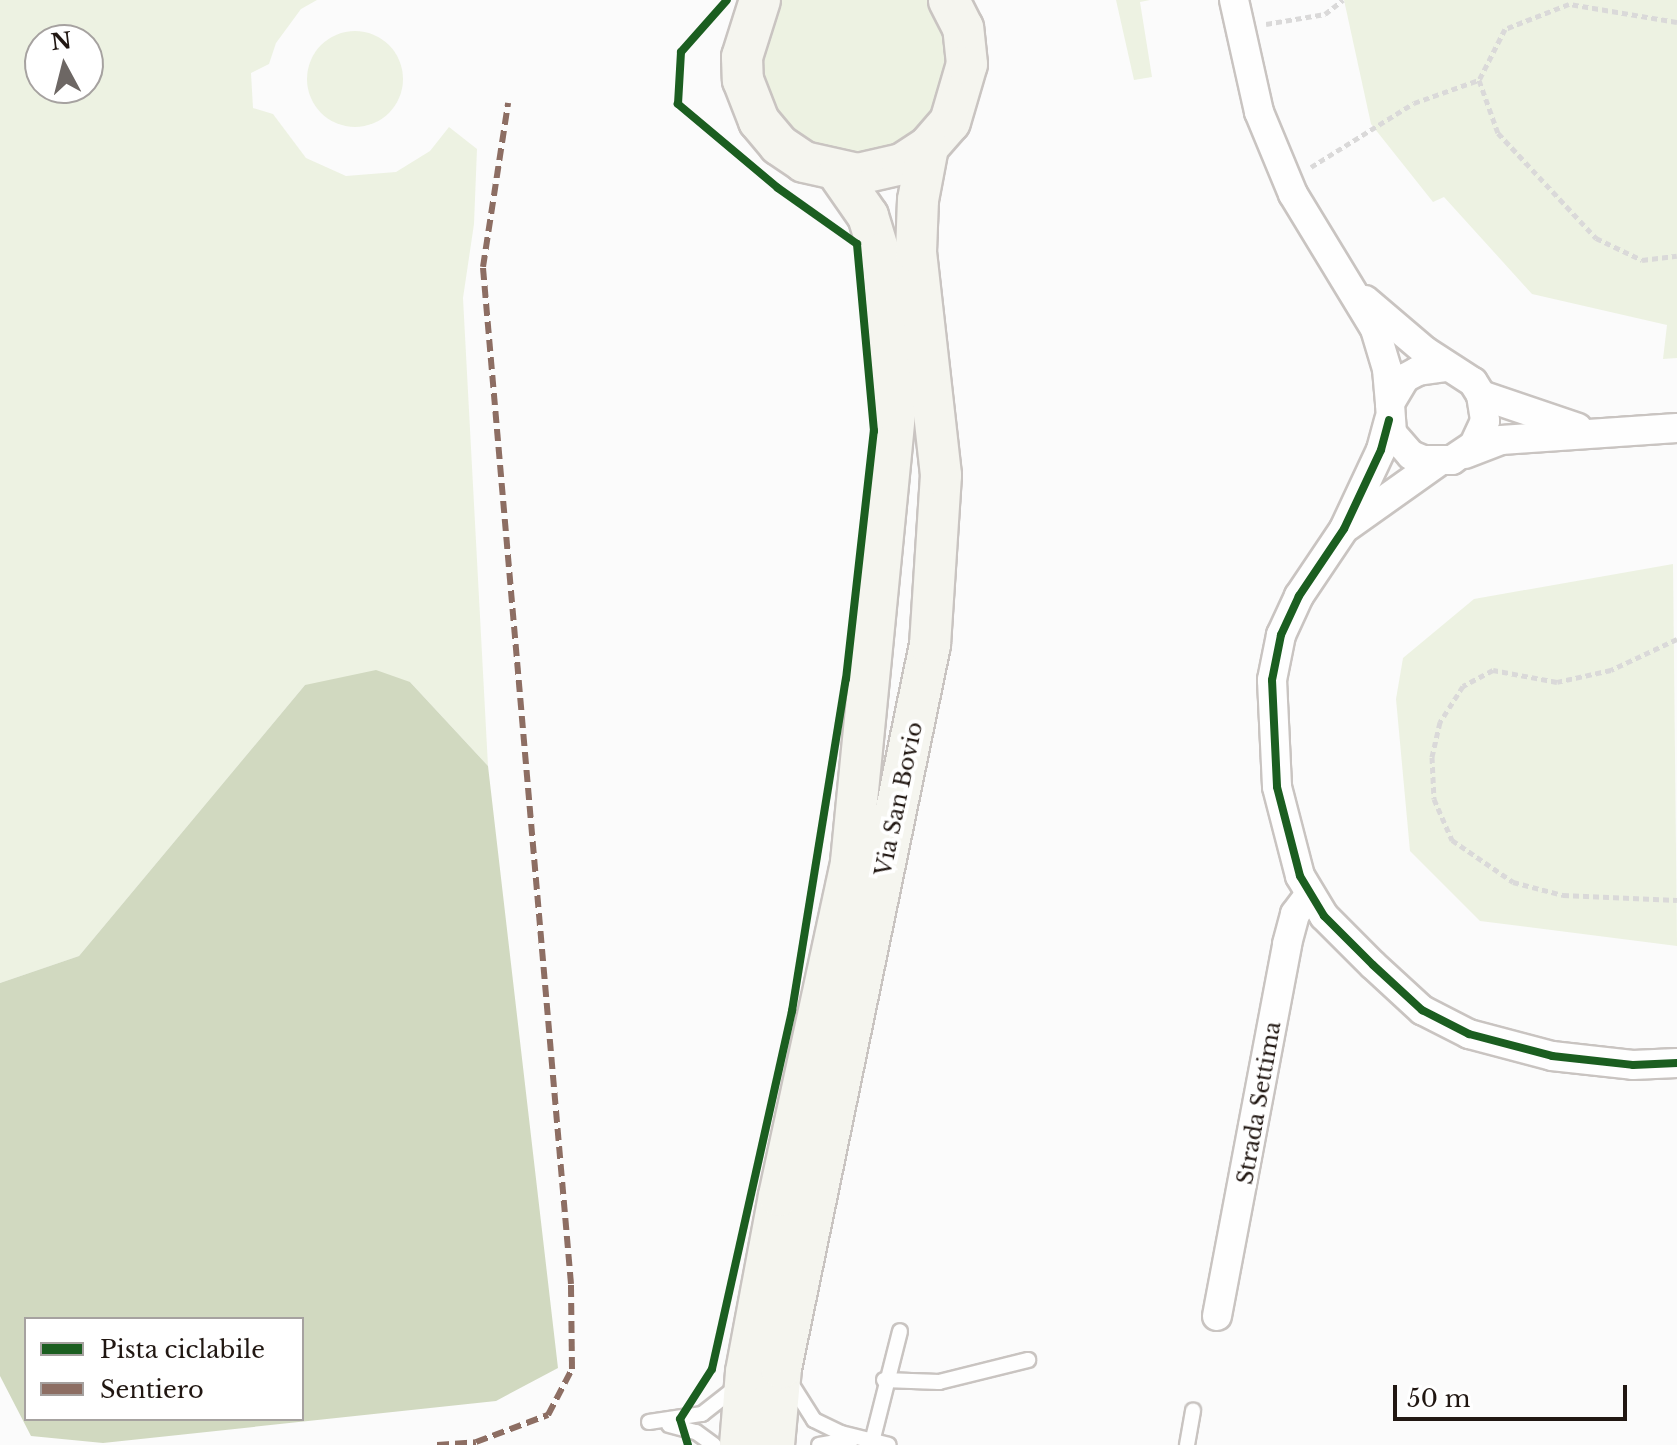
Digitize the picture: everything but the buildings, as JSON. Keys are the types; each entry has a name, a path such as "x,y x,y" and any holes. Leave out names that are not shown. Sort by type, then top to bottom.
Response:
{"main road":[{"name":"Via San Bovio","path":"760,0 742,57 749,101 779,145 804,162 838,173 877,171 928,147 950,122 965,83 966,43 949,0"},
{"name":"Via San Bovio","path":"740,1445 764,1370 930,645 941,475 916,252 918,200 928,147"},
{"name":"Via San Bovio","path":"774,1445 764,1370 851,862 895,412 883,265 868,216 838,173"}],"street":[{"path":"1234,0 1238,29 1259,112 1287,181 1328,254 1357,294 1387,369 1392,433 1411,455 1451,458"},
{"path":"1357,294 1447,367 1461,373 1481,395 1586,430"},
{"path":"1447,367 1418,371 1405,378 1344,529 1299,596 1281,635 1272,680 1277,787 1287,839 1310,894 1324,916 1422,1010 1469,1034 1552,1056 1633,1065 1677,1063"},
{"path":"1451,458 1485,421 1481,395"},
{"path":"1344,529 1451,458 1501,440 1586,430 1677,428"},
{"name":"Strada Settima","path":"1217,1316 1287,944 1295,914 1310,894"}],"lane":[{"path":"873,1438 884,1380 900,1331"},
{"path":"884,1380 939,1382 1028,1360"},
{"path":"714,1445 682,1427 649,1422 710,1410 764,1370 814,1420 841,1433 873,1438 889,1445"},
{"path":"1187,1445 1193,1411"},
{"path":"819,1445 873,1438"}],"path":[{"path":"1238,29 1325,14 1343,0"},
{"path":"1287,181 1414,103 1479,80 1505,29 1569,4 1677,22"},
{"path":"1479,80 1498,133 1596,238 1642,260 1677,256"},
{"path":"1677,639 1611,670 1557,682 1493,670 1463,686 1440,722 1432,757 1434,799 1452,840 1513,882 1563,895 1677,900"}],"green space":[{"path":"0,0 317,0 301,9 276,43 269,64 251,73 253,108 273,114 306,158 346,176 396,172 430,151 449,127 477,149 474,224 463,298 488,766 410,682 305,685 79,956 0,983"},
{"path":"782,0 928,0 948,35 951,67 928,124 904,144 842,157 812,147 785,129 767,103 759,71 773,10"},
{"path":"1116,0 1150,0 1140,2 1152,77 1134,80"},
{"path":"1344,0 1677,0 1677,358 1663,359 1667,325 1532,294 1444,197 1433,202 1371,124"},
{"path":"355,31 373,34 389,45 400,61 403,79 400,97 389,113 373,124 355,127 337,124 321,113 310,97 307,79 310,61 321,45 337,34"},
{"path":"1673,564 1677,946 1480,921 1410,851 1396,699 1403,658 1474,599"},
{"path":"376,670 410,682 488,766 558,1368 496,1401 103,1443 31,1436 0,1376 0,983 79,956 305,685"}],"marked path":[{"path":"437,1445 476,1442 548,1415 572,1369 571,1284 483,267 508,103"}],"cycle path":[{"path":"688,1445 680,1419 712,1369 792,1011 846,679 874,431 857,244 778,188 678,104 681,52 727,0"},
{"path":"1389,420 1381,450 1344,529 1299,596 1281,635 1272,680 1277,787 1300,876 1324,916 1373,965 1422,1010 1469,1034 1552,1056 1633,1065 1677,1063"}]}
